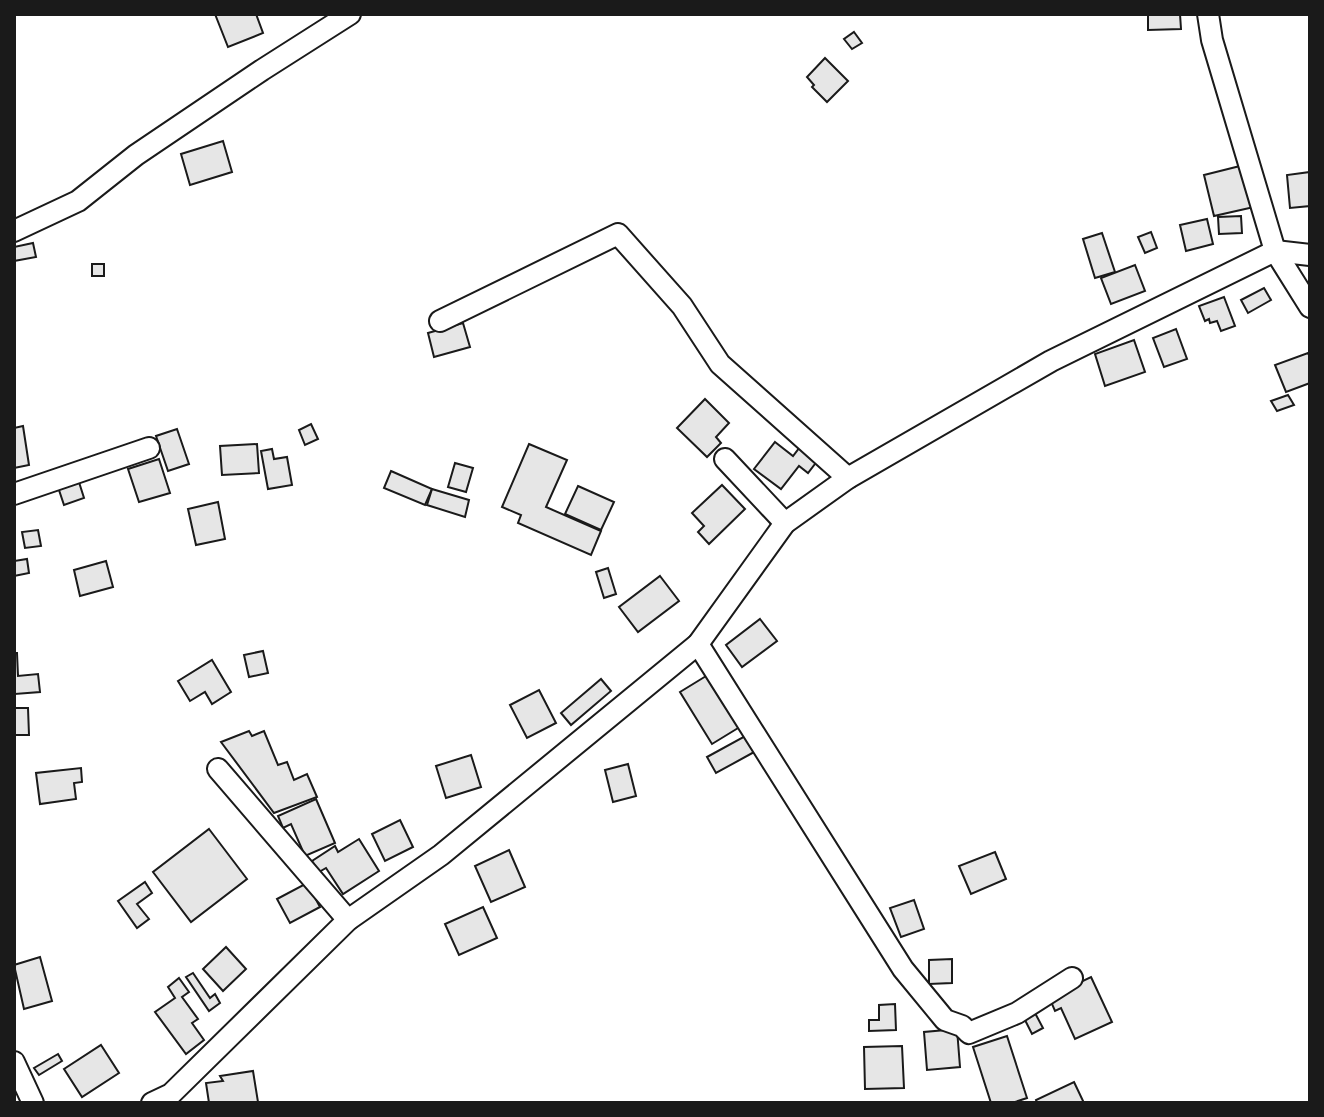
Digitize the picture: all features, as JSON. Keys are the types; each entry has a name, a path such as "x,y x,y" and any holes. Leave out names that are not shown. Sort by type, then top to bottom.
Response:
{"street":[{"path":"14,231 78,201 136,155 350,14"},
{"path":"1208,14 1212,40 1275,251 1310,307"},
{"path":"440,321 618,234 682,306 720,364 848,478"},
{"path":"167,1100 348,920 441,855 698,644 785,523 848,478 1051,361 1275,251 1310,255"},
{"path":"14,494 149,448"},
{"path":"725,459 785,523"},
{"path":"698,644 903,969 945,1020 962,1026 969,1033 1017,1013 1072,978"},
{"path":"218,769 348,920"},
{"path":"14,1062 33,1103"}],"building":[{"path":"215,14 256,14 263,33 228,47"},
{"path":"1148,14 1180,14 1181,29 1148,30"},
{"path":"854,32 862,43 852,49 844,39"},
{"path":"825,58 848,81 827,102 807,77"},
{"path":"223,141 232,172 190,185 181,154"},
{"path":"1244,165 1254,207 1214,216 1204,175"},
{"path":"1310,172 1310,206 1290,208 1287,175"},
{"path":"1241,216 1242,233 1219,234 1218,217"},
{"path":"1207,219 1213,244 1186,251 1180,225"},
{"path":"1151,232 1157,248 1145,253 1138,237"},
{"path":"1102,233 1115,272 1095,278 1083,239"},
{"path":"33,243 36,257 14,261 14,247"},
{"path":"92,264 104,264 104,276 92,276"},
{"path":"1135,265 1145,291 1111,304 1101,278"},
{"path":"1264,288 1271,300 1248,313 1241,300"},
{"path":"1224,297 1235,326 1221,331 1217,321 1205,321 1199,306"},
{"path":"463,323 470,347 434,357 428,333"},
{"path":"1176,329 1187,359 1164,367 1153,338"},
{"path":"1134,340 1145,372 1105,386 1095,354"},
{"path":"1308,353 1310,383 1286,392 1275,365"},
{"path":"1288,395 1294,405 1277,411 1271,401"},
{"path":"705,399 729,423 716,437 721,443 707,457 677,428"},
{"path":"311,424 318,439 305,445 299,430"},
{"path":"23,426 29,465 14,468 14,428"},
{"path":"177,429 189,464 168,471 156,436"},
{"path":"775,442 793,456 800,447 818,460 808,473 799,466 781,489 754,469"},
{"path":"257,444 259,473 222,475 220,446"},
{"path":"529,444 567,460 546,507 601,531 591,555 518,523 521,515 502,507"},
{"path":"272,449 274,459 287,457 292,485 268,489 261,451"},
{"path":"159,459 170,493 139,502 128,469"},
{"path":"455,463 473,468 466,492 448,487"},
{"path":"391,471 432,489 425,505 384,488"},
{"path":"78,479 84,498 64,505 58,487"},
{"path":"722,485 745,509 709,544 698,532 704,526 692,513"},
{"path":"578,486 614,502 601,530 565,514"},
{"path":"432,489 469,500 465,517 427,505"},
{"path":"218,502 225,539 196,545 188,509"},
{"path":"38,530 41,546 25,548 22,532"},
{"path":"27,559 29,573 14,576 14,561"},
{"path":"106,561 113,587 80,596 74,570"},
{"path":"608,568 616,594 604,598 596,572"},
{"path":"660,576 679,601 638,632 619,607"},
{"path":"760,619 777,641 742,667 726,645"},
{"path":"263,651 268,673 249,677 244,655"},
{"path":"14,653 17,653 18,676 38,674 40,692 15,694"},
{"path":"212,660 231,692 212,704 205,692 190,701 178,681"},
{"path":"711,673 743,725 712,744 680,692"},
{"path":"601,679 611,691 571,725 561,713"},
{"path":"539,690 556,723 527,738 510,705"},
{"path":"14,708 28,708 29,735 14,735"},
{"path":"249,731 252,736 264,731 278,765 287,762 294,780 307,774 317,797 274,813 221,742"},
{"path":"747,735 756,751 716,773 707,757"},
{"path":"471,755 481,787 446,798 436,766"},
{"path":"628,764 636,796 613,802 605,770"},
{"path":"81,768 82,782 74,783 76,799 40,804 36,773"},
{"path":"316,799 335,843 305,856 291,824 283,828 278,816"},
{"path":"400,820 413,847 385,861 372,834"},
{"path":"209,829 247,879 191,922 153,872"},
{"path":"359,839 379,871 343,894 326,868 319,872 312,861 335,846 338,852"},
{"path":"509,850 525,887 491,902 475,866"},
{"path":"995,852 1006,879 971,894 959,866"},
{"path":"145,882 152,893 137,904 149,919 137,928 118,901"},
{"path":"307,883 320,907 290,923 277,899"},
{"path":"914,900 924,929 901,937 890,908"},
{"path":"483,907 497,938 459,955 445,924"},
{"path":"226,947 246,969 223,991 203,969"},
{"path":"40,957 52,1001 24,1009 14,965"},
{"path":"952,959 952,983 929,984 929,960"},
{"path":"193,973 210,998 215,994 220,1003 209,1011 186,977"},
{"path":"1091,977 1112,1022 1075,1039 1061,1008 1055,1011 1049,997"},
{"path":"179,978 189,992 182,997 198,1019 192,1023 204,1040 186,1054 155,1012 175,998 168,987"},
{"path":"895,1004 896,1030 869,1031 869,1020 879,1020 879,1005"},
{"path":"1035,1013 1043,1028 1032,1034 1025,1020"},
{"path":"957,1029 960,1067 927,1070 924,1032"},
{"path":"1007,1036 1027,1098 1012,1103 991,1103 973,1047"},
{"path":"101,1045 119,1073 82,1097 64,1069"},
{"path":"902,1046 904,1088 865,1089 864,1047"},
{"path":"58,1054 62,1061 39,1075 34,1068"},
{"path":"253,1071 258,1102 209,1103 206,1083 223,1081 220,1076"},
{"path":"1074,1082 1084,1103 1037,1103 1036,1100"}]}
